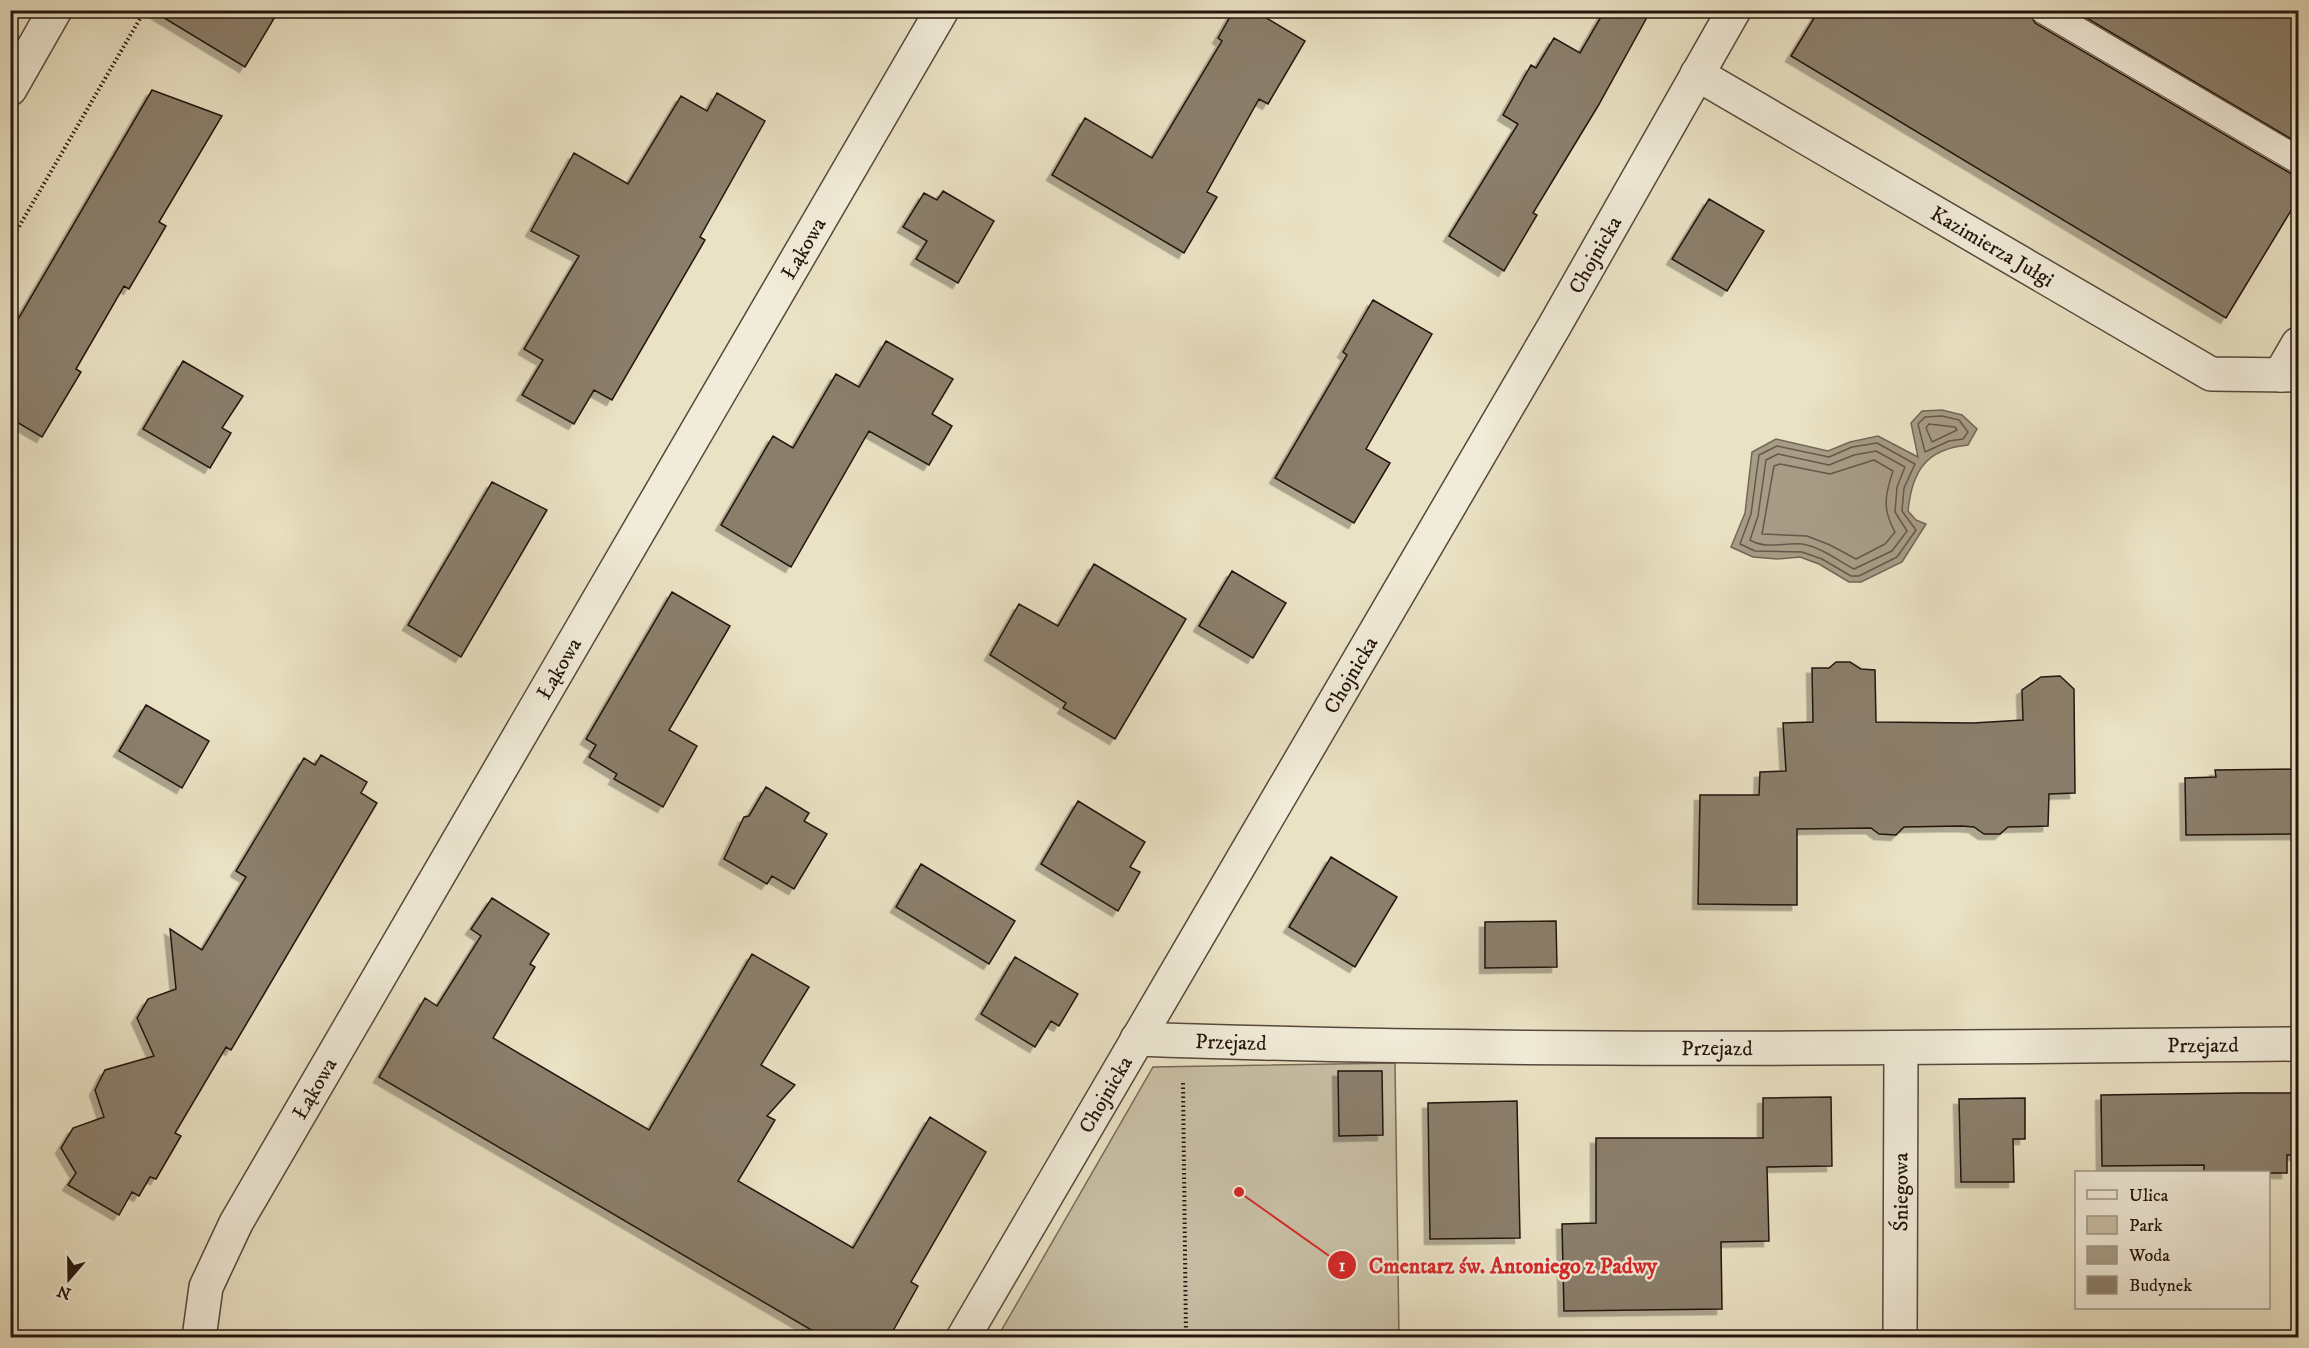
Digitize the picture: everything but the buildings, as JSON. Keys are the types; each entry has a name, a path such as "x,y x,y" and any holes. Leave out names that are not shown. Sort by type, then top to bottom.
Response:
{"street":[{"path":"10,89 55,10"},
{"name":"Łąkowa","path":"199,1338 206,1287 236,1224 942,10"},
{"name":"Chojnicka","path":"963,1338 1555,326 1734,10"},
{"name":"Kazimierza Jułgi","path":"1697,74 2211,374 2289,375"},
{"path":"2289,375 2298,344"},
{"name":"Przejazd","path":"1137,1039 1424,1046 1901,1048 2298,1044"},
{"name":"Śniegowa","path":"1900,1338 1901,1048"}],"lane":[{"path":"2043,10 2298,160"}],"path":[{"path":"10,242 145,10"},
{"path":"1180,1041 1183,1067 1186,1338"}],"green space":[{"path":"1395,1063 1399,1337 997,1338 1153,1067"}],"water":[{"path":"1942,410 1962,415 1977,429 1968,445 1941,451 1924,464 1918,474 1913,484 1908,511 1916,520 1926,524 1902,562 1861,582 1849,582 1819,564 1800,557 1777,559 1753,557 1731,547 1745,513 1752,452 1776,439 1828,451 1850,442 1878,436 1918,457 1911,423 1922,411"}],"place":[{"name":"Cmentarz św. Antoniego z Padwy","path":"1239,1192"}]}
